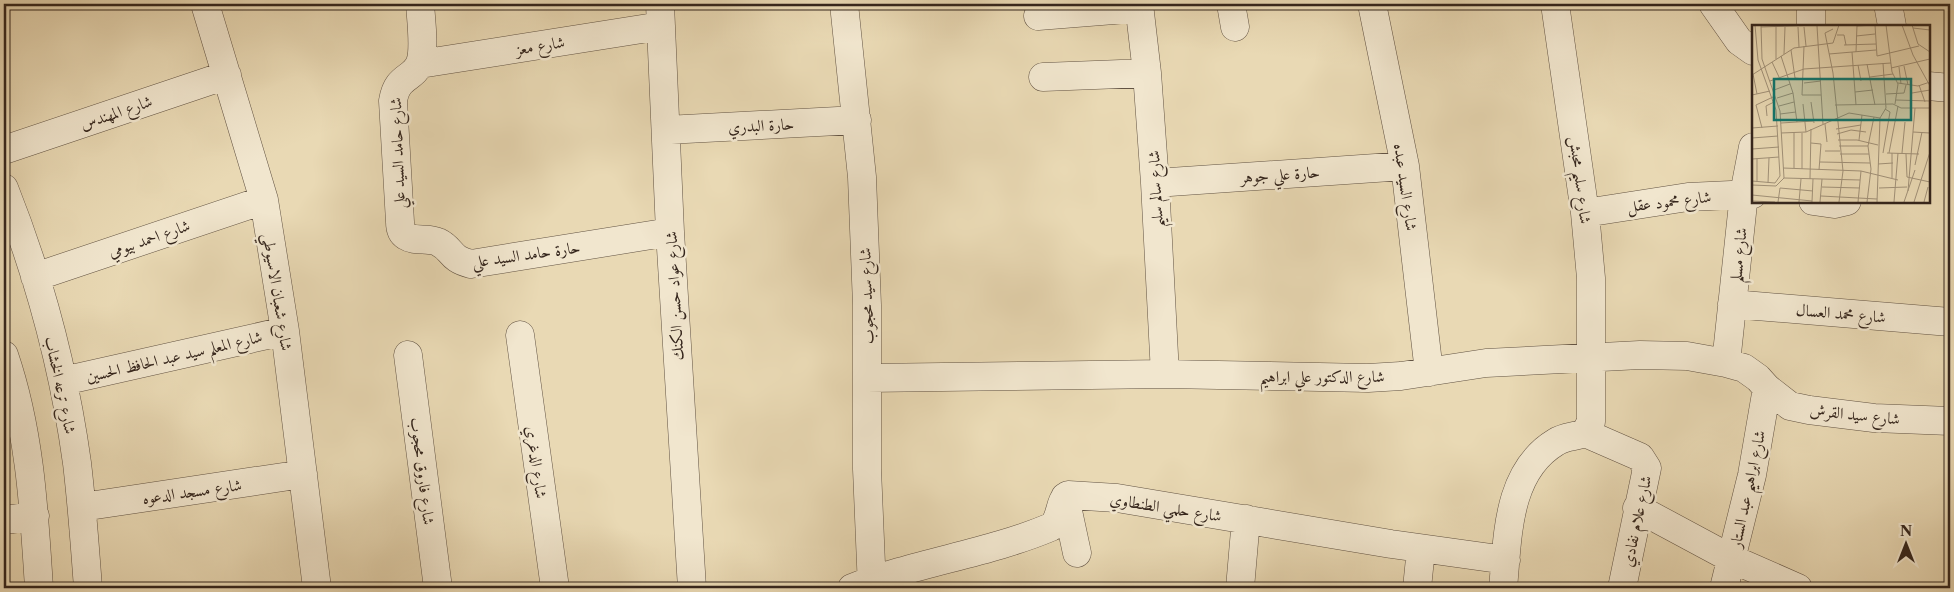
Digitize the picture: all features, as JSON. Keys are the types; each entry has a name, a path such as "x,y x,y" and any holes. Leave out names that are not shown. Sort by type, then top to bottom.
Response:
{"street":[{"name":"شارع شعبان الاسيوطي","path":"205,4 264,200 285,330 317,588"},
{"path":"420,4 422,50 420,64"},
{"name":"شارع سيد محجوب","path":"844,4 862,177 867,305 865,586"},
{"name":"شارع السيد عبده","path":"1372,4 1405,166 1429,372"},
{"name":"شارع سليم محبش","path":"1555,4 1586,213 1591,278 1591,422 1584,433"},
{"path":"1713,4 1739,41 1752,50"},
{"path":"1811,4 1811,25"},
{"path":"1888,4 1892,25"},
{"path":"1038,16 1139,6"},
{"name":"شارع سالم سليم","path":"1139,6 1147,73 1155,183 1165,374"},
{"name":"شارع معز","path":"420,64 661,15"},
{"name":"شارع عواد حسن الكنك","path":"661,15 670,232 692,588"},
{"name":"شارع حامد السيد علي","path":"400,222 393,101 395,90 400,82 420,64"},
{"path":"1043,77 1147,73"},
{"name":"شارع المهندس","path":"4,150 227,74"},
{"path":"1929,86 1950,88"},
{"name":"حارة البدري","path":"666,130 857,120"},
{"name":"شارع مسلم","path":"1726,362 1752,156"},
{"name":"حارة علي جوهر","path":"1155,183 1405,166"},
{"name":"شارع ترعه الخشاب","path":"4,188 35,277 63,381 77,462 88,588"},
{"name":"شارع محمود عقل","path":"1586,213 1688,198 1748,194"},
{"name":"شارع احمد بيومي","path":"35,277 264,200"},
{"path":"1819,202 1834,204 1842,202"},
{"name":"حارة حامد السيد علي","path":"400,222 402,232 408,237 430,239 439,242 452,256 461,262 471,264 670,232"},
{"name":"شارع محمد العسال","path":"1732,304 1950,322"},
{"name":"شارع المعلم سيد عبد الحافظ الحسين","path":"63,381 285,330"},
{"name":"شارع الدغري","path":"520,335 555,588"},
{"path":"4,355 19,406 26,443 35,516 39,588"},
{"name":"شارع فاروق محجوب","path":"408,355 438,588"},
{"name":"شارع الدكتور علي ابراهيم","path":"867,378 1165,374 1368,378 1429,372 1486,363 1640,355 1687,356 1726,362 1744,368 1758,378 1766,388"},
{"name":"شارع سيد القرش","path":"1766,388 1790,406 1809,410 1874,418 1950,421"},
{"name":"شارع ابراهيم عبد الستار","path":"1724,588 1752,475 1766,388"},
{"path":"1503,588 1516,493 1527,470 1540,454 1553,443 1584,433"},
{"name":"شارع علام نفادي","path":"1584,433 1640,457 1647,468 1637,508 1622,588"},
{"name":"شارع مسجد الدعوه","path":"82,507 303,474"},
{"name":"شارع حلمي الطنطاوي","path":"1065,497 1074,495 1117,498 1246,519 1317,533 1506,560"},
{"path":"865,586 1051,527 1057,522 1065,497"},
{"path":"1065,497 1077,553"},
{"path":"1637,508 1732,559 1798,588"},
{"path":"4,520 35,516"},
{"path":"1240,588 1246,519"},
{"path":"1417,588 1421,549"}]}
